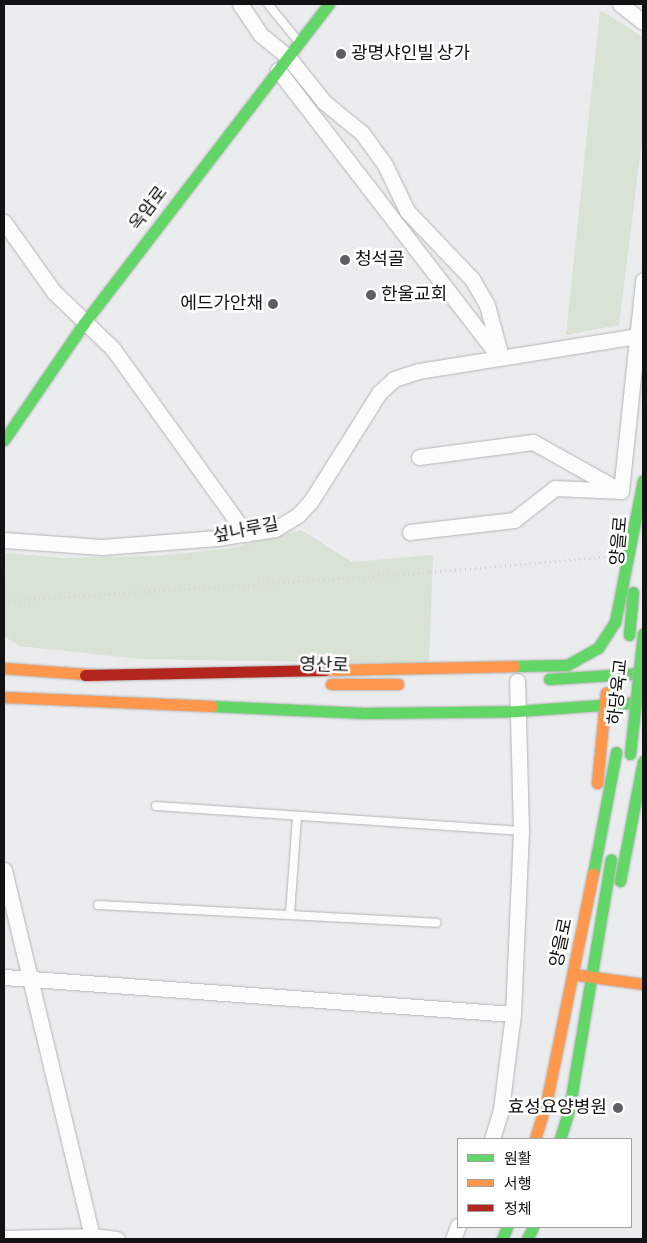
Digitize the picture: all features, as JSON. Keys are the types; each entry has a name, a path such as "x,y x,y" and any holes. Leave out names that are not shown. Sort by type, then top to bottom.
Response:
{"street":[{"path":"240,4 261,35 288,57 324,102 362,133 386,165 407,211 472,278 487,305 500,357"},
{"name":"옥암로","path":"4,440 84,323 328,4"},
{"path":"620,4 643,22"},
{"path":"278,70 500,357"},
{"path":"4,222 54,292 113,349 246,534"},
{"path":"620,491 640,336 643,280"},
{"name":"섶나루길","path":"4,540 102,547 246,534 275,529 298,515 311,501 379,393 394,379 418,370 468,365 500,357 640,336"},
{"path":"419,457 533,442 620,491"},
{"path":"85,675 567,665 598,648 610,633 618,610 643,480"},
{"name":"양을로","path":"643,480 643,496"},
{"name":"양을로","path":"629,640 643,480"},
{"path":"410,532 514,520 555,488 620,491"},
{"path":"643,624 643,634"},
{"name":"하당육교","path":"629,758 643,634"},
{"name":"하당육교","path":"620,713 626,664"},
{"name":"영산로","path":"4,668 85,675 303,683"},
{"path":"492,1138 501,1109 513,1014 521,832 517,711 522,681 643,673"},
{"path":"608,675 596,788 572,933 574,974 643,984"},
{"name":"영산로","path":"322,684 410,684"},
{"path":"4,697 364,713 517,711 643,702"},
{"name":"양을로","path":"535,1138 546,1104 574,974 616,747"},
{"path":"593,978 611,925 643,761"},
{"name":"양을로","path":"560,1138 569,1110 614,846"},
{"path":"4,870 32,979 92,1236"},
{"path":"4,977 513,1014"},
{"path":"4,1238 92,1236 117,1239"}],"lane":[{"path":"268,4 299,42"},
{"path":"156,806 521,832"},
{"path":"290,914 297,816"},
{"path":"98,905 290,914 437,924"}],"path":[{"path":"4,601 430,572 629,554"}],"green space":[{"path":"600,10 643,37 643,132 619,325 566,335"},
{"path":"301,530 352,562 433,555 429,664 141,659 19,646 4,636 6,553 64,558 156,556 233,548"}],"traffic: fast":[{"path":"4,440 84,323 329,4"},
{"path":"514,666 567,665 598,648 615,622 643,481"},
{"path":"629,635 633,592"},
{"path":"630,754 643,634"},
{"path":"549,679 643,673"},
{"path":"212,706 364,713 517,711 643,702"},
{"path":"593,874 616,752"},
{"path":"620,881 643,761"},
{"path":"560,1138 569,1110 611,859"},
{"path":"502,1239 507,1228"},
{"path":"527,1239 532,1228"}],"traffic: slow":[{"path":"325,670 514,666"},
{"path":"4,668 99,675"},
{"path":"331,684 398,684"},
{"path":"597,783 606,692"},
{"path":"4,697 212,706"},
{"path":"535,1138 546,1104 593,874"},
{"path":"579,975 643,984"}],"traffic: jam":[{"path":"85,675 325,670"}],"place":[{"name":"광명샤인빌 상가","path":"341,54"},
{"name":"청석골","path":"345,260"},
{"name":"한울교회","path":"371,295"},
{"name":"에드가안채","path":"273,304"},
{"name":"효성요양병원","path":"618,1108"}]}
